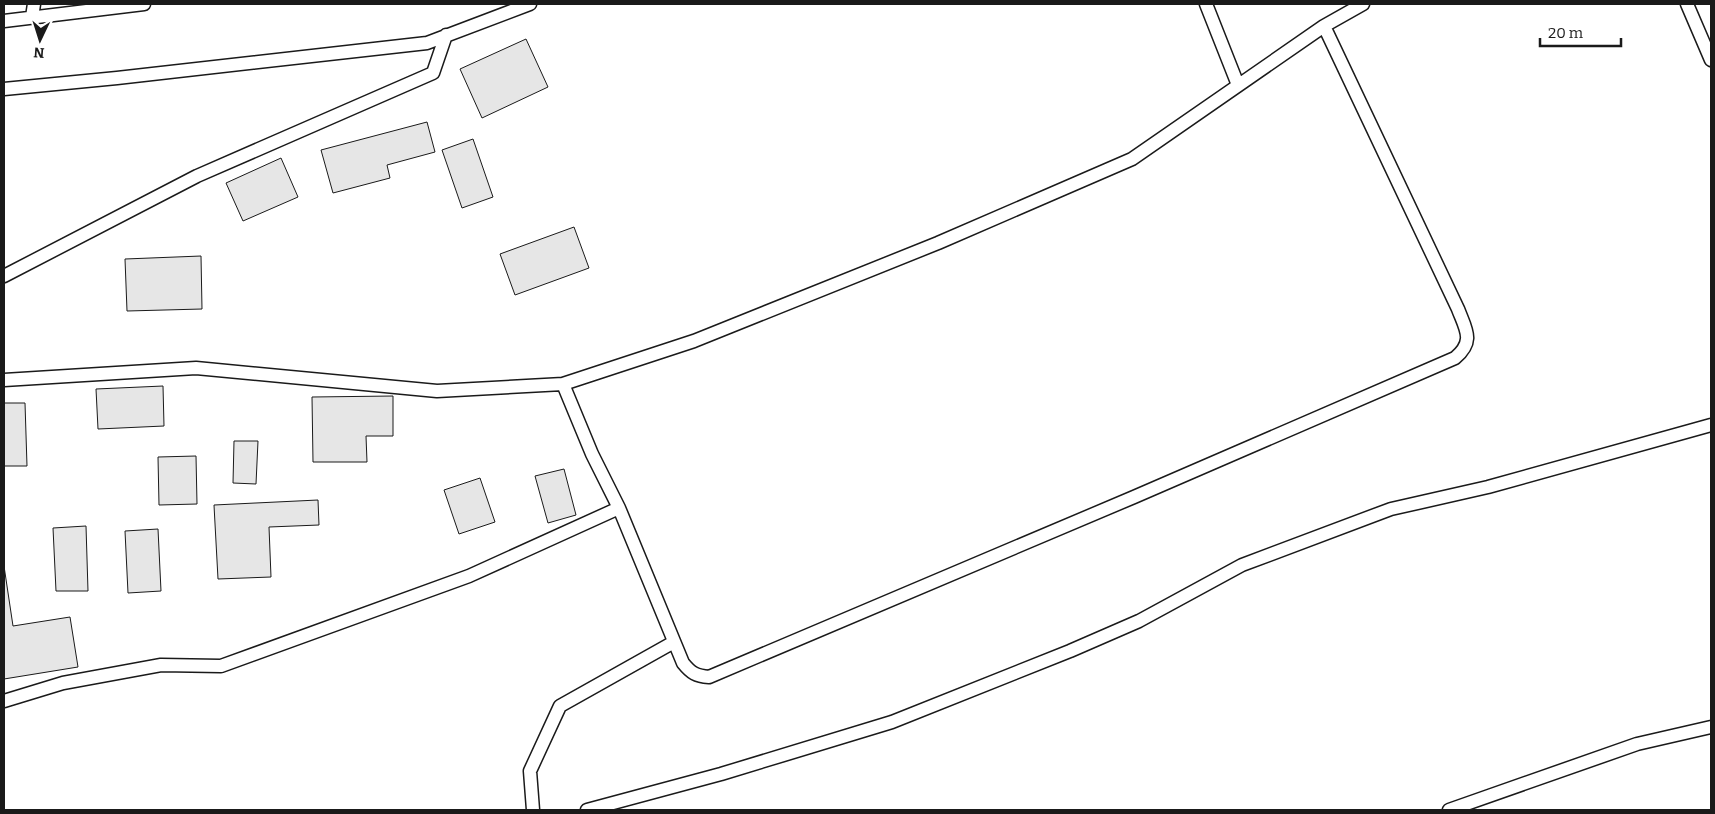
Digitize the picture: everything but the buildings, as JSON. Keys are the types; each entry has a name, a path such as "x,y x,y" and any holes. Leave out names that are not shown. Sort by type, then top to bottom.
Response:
{"lane":[{"path":"32,17 34,4"},
{"path":"4,21 144,4"},
{"path":"4,89 427,43 530,4"},
{"path":"1206,4 1238,85"},
{"path":"4,380 196,368 437,390 563,384 694,341 938,243 1132,159 1324,26 1363,4"},
{"path":"1687,4 1711,60"},
{"path":"563,384 592,454 619,508 683,662 690,672 698,676 709,677 1456,358 1468,343 1466,330 1458,309 1324,26"},
{"path":"4,276 197,176 433,72 446,35"},
{"path":"587,810 721,774 892,722 1070,652 1139,620 1242,565 1392,509 1488,487 1711,425"},
{"path":"4,702 63,683 161,665 221,666 469,576 619,508"},
{"path":"533,810 530,771 560,706 674,642"},
{"path":"1449,810 1637,744 1711,727"}]}
